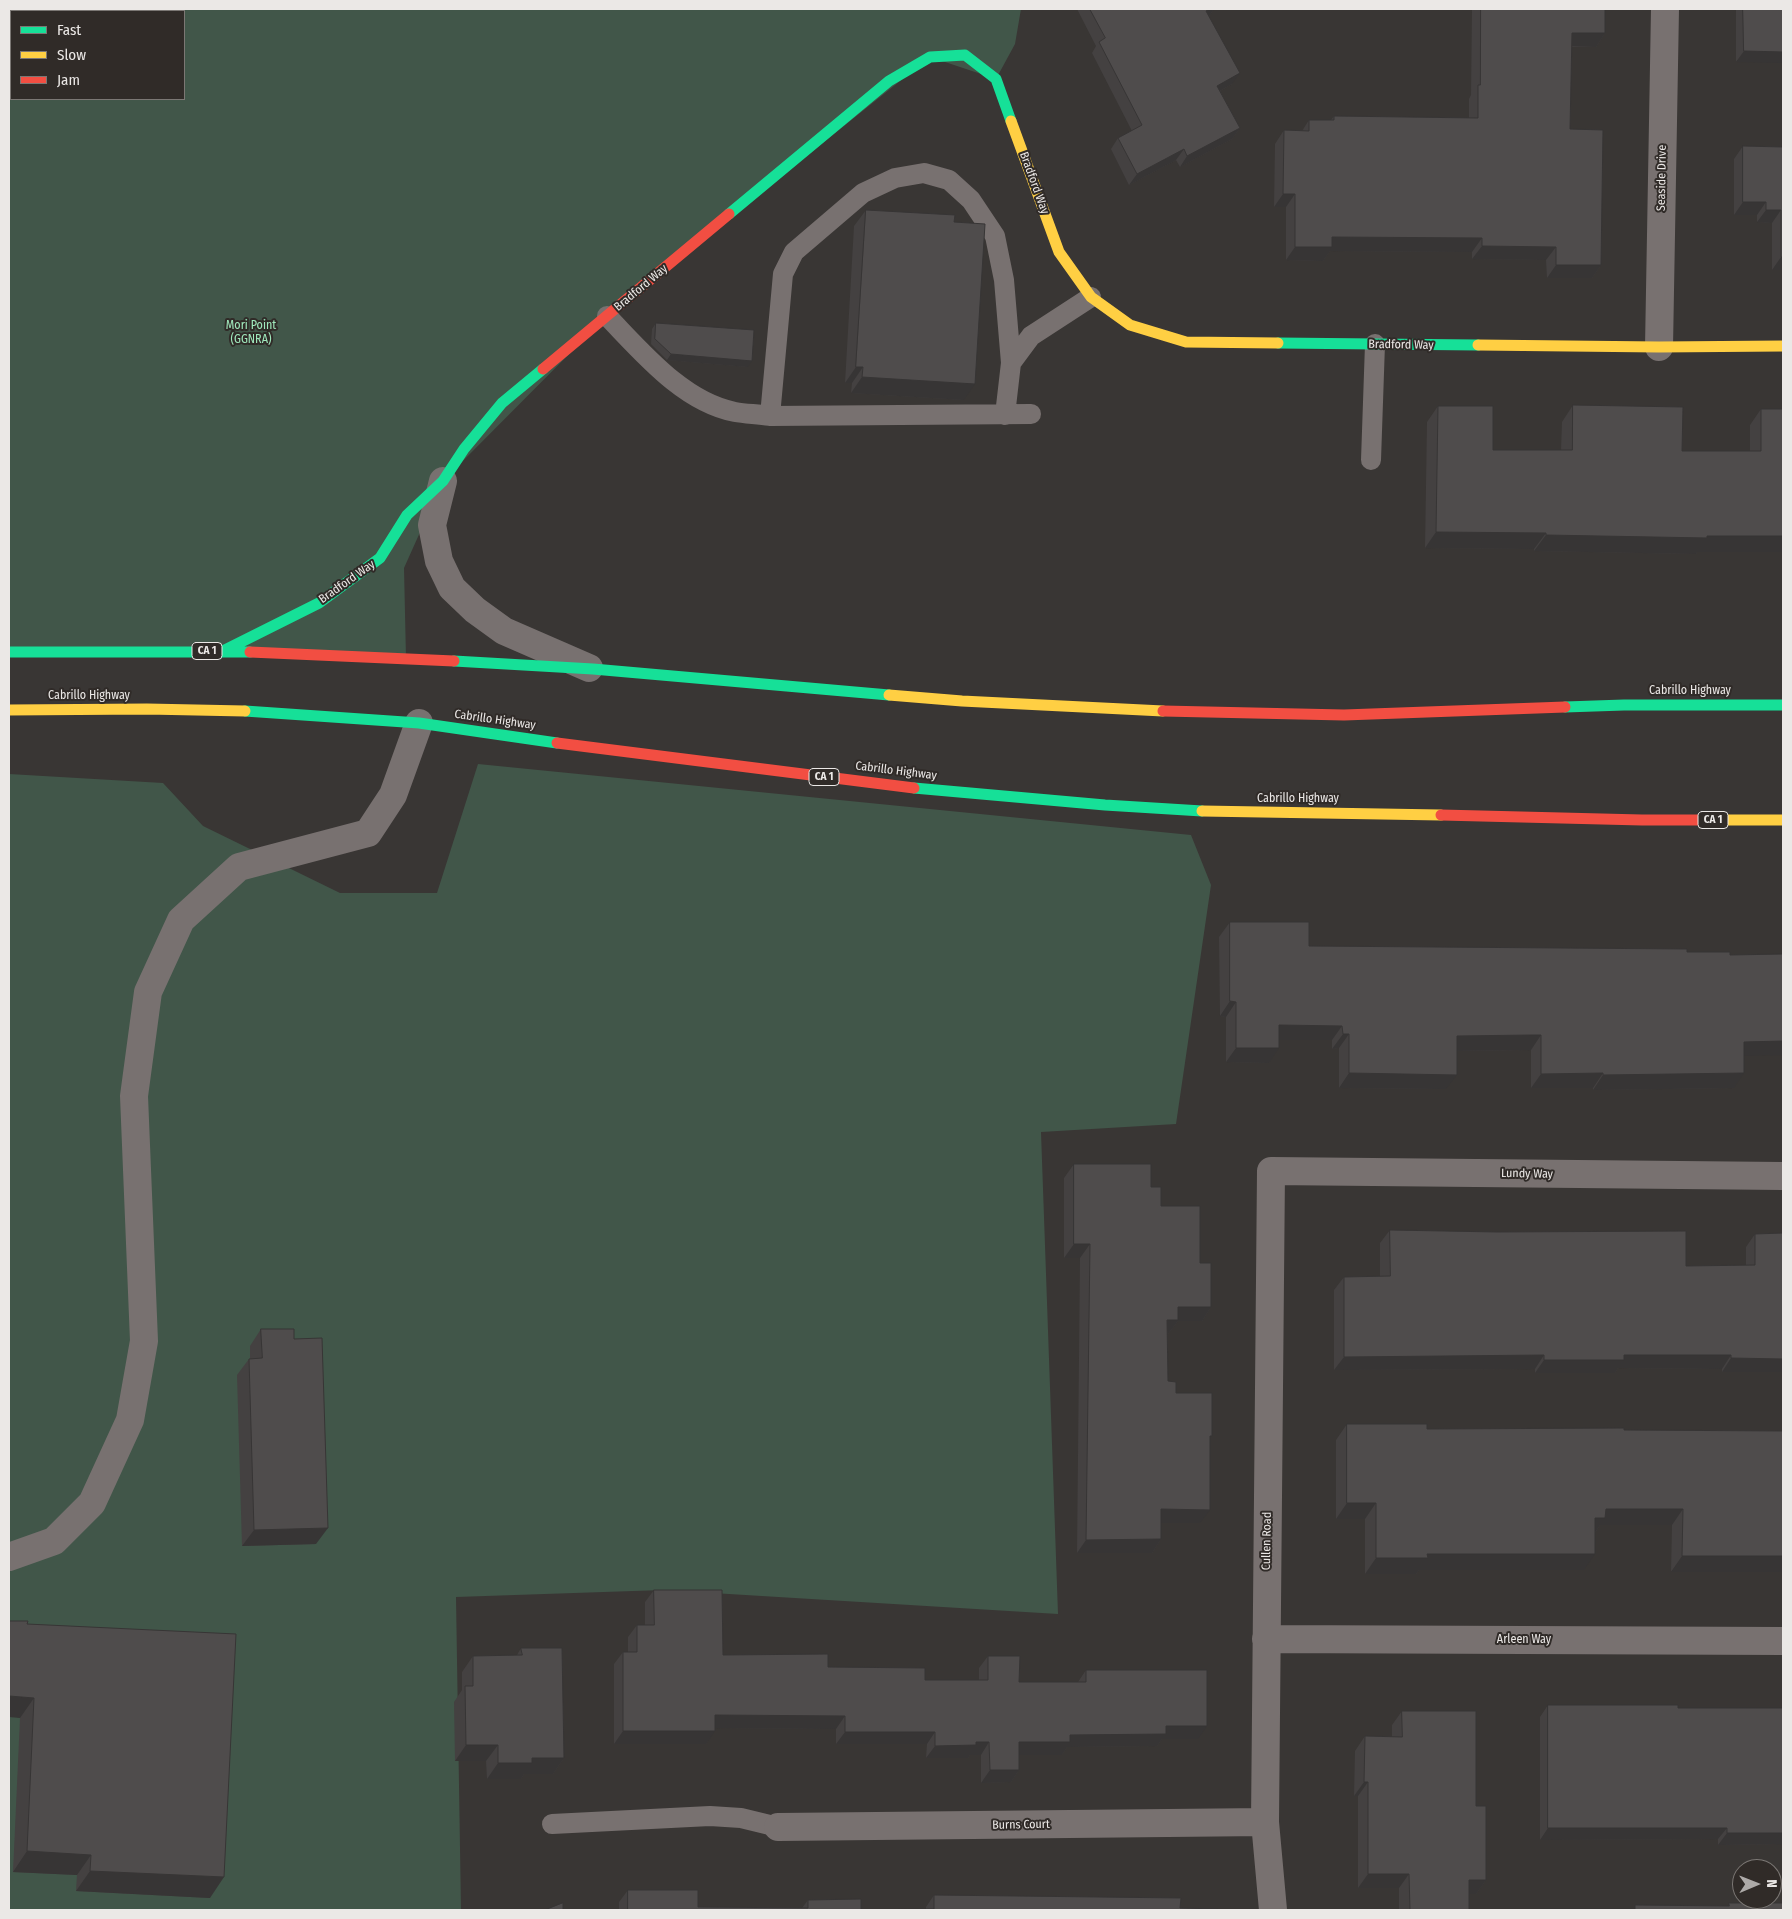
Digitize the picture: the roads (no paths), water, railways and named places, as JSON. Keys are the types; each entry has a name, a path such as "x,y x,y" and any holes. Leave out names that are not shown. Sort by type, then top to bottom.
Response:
{"main road":[{"name":"Bradford Way","path":"223,651 319,603 353,580 380,558 407,515 444,481 464,449 502,403 889,81 930,57 965,55 996,79 1060,252 1090,297 1130,325 1186,342 1659,347 1783,346"},
{"name":"Cabrillo Highway","path":"9,652 223,651 397,658 593,669 962,701 1168,711 1344,715 1624,706 1783,705"},
{"name":"Cabrillo Highway","path":"9,710 147,709 272,712 419,723 573,745 903,786 1105,805 1218,812 1343,812 1642,820 1783,820"}],"street":[{"name":"Seaside Drive","path":"1659,347 1665,9"},
{"name":"Bradford Way","path":"444,481 432,525 439,561 452,588 475,610 504,630 593,669"},
{"path":"9,1558 54,1541 92,1503 130,1420 144,1341 134,1096 148,992 181,920 239,867 368,833 393,795 419,723"},
{"name":"Lundy Way","path":"1270,1172 1783,1176"},
{"name":"Cullen Road","path":"1270,1172 1265,1822 1273,1910"},
{"name":"Arleen Way","path":"1266,1638 1783,1641"},
{"name":"Burns Court","path":"778,1827 1265,1822"}],"lane":[{"path":"770,416 783,274 794,252 863,193 896,178 924,173 949,180 971,200 995,236 1004,280 1011,363 1005,415"},
{"path":"1011,363 1031,336 1090,297"},
{"path":"607,316 656,367 687,390 715,406 735,412 770,416 1032,414"},
{"path":"1371,460 1375,344"},
{"path":"552,1824 710,1816 741,1818 778,1827"}],"park label":[{"name":"Mori Point (GGNRA)","path":"251,333"}]}
